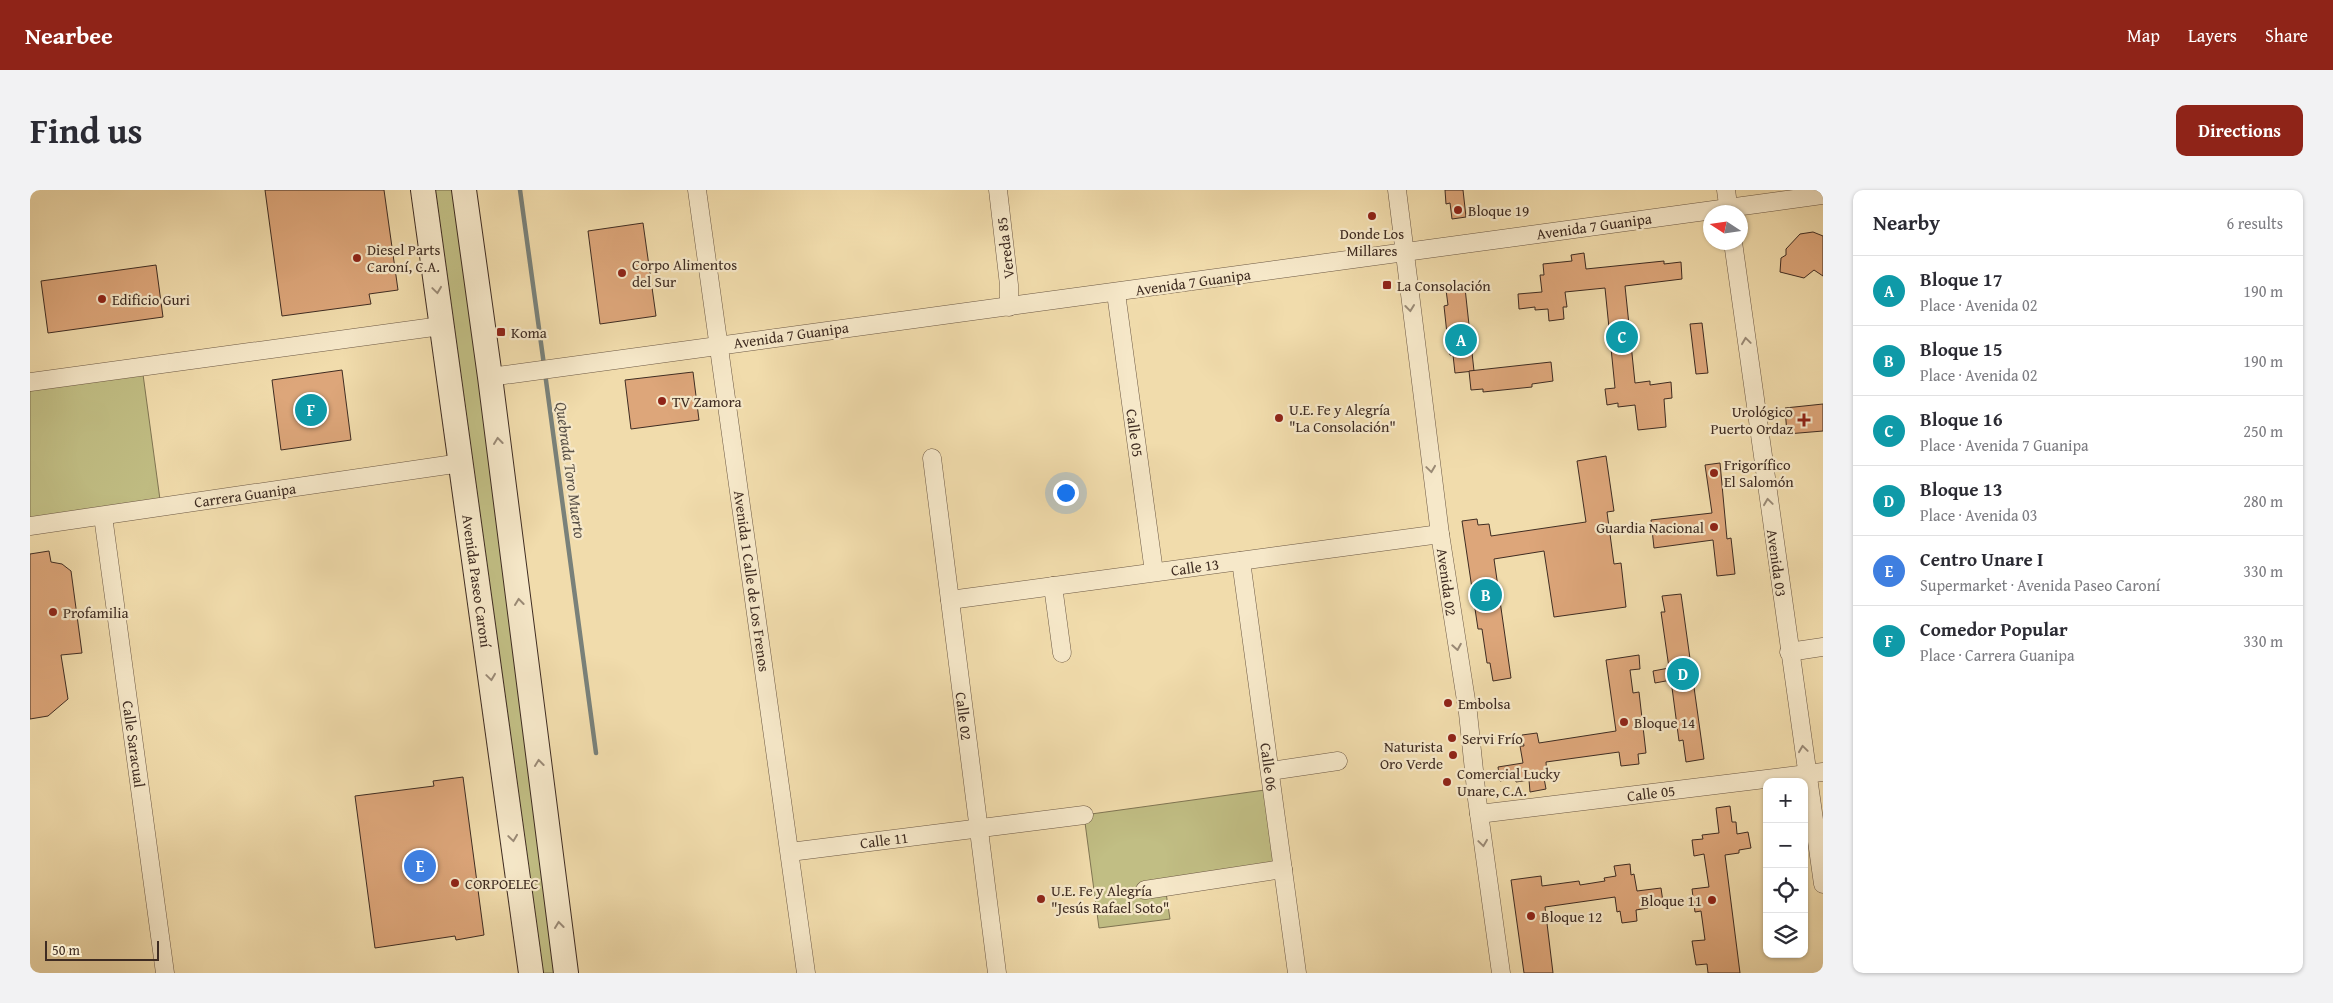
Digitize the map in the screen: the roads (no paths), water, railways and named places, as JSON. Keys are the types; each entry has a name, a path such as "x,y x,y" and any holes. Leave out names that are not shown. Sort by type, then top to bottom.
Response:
{"street":[{"name":"Avenida Paseo Caroní","path":"423,190 531,973"},
{"path":"464,190 490,377 566,973"},
{"name":"Avenida 1 Calle de Los Frenos","path":"697,190 806,973"},
{"name":"Vereda 85","path":"998,190 1009,285 1009,306"},
{"name":"Avenida 02","path":"1396,190 1440,534 1468,713 1479,814 1501,973"},
{"path":"1726,190 1728,205"},
{"name":"Avenida 7 Guanipa","path":"1748,207 1823,195"},
{"name":"Avenida 7 Guanipa","path":"490,377 1116,293 1403,252 1703,213"},
{"name":"Avenida 03","path":"1734,250 1789,652 1815,773 1823,884"},
{"name":"Calle 05","path":"1116,293 1154,572"},
{"path":"30,382 441,326"},
{"name":"Calle 02","path":"932,458 997,973"},
{"name":"Carrera Guanipa","path":"30,526 461,463"},
{"name":"Calle Saracual","path":"103,516 165,973"},
{"name":"Calle 13","path":"950,600 1440,534"},
{"name":"Calle 06","path":"1241,561 1297,973"},
{"path":"1053,586 1062,653"},
{"path":"1789,652 1823,647"},
{"path":"1270,771 1338,761"},
{"name":"Calle 05","path":"1479,814 1815,773"},
{"name":"Calle 11","path":"790,852 1084,815"},
{"path":"1145,890 1283,869"}],"waterway":[{"name":"Quebrada Toro Muerto","path":"520,190 544,365"},
{"name":"Quebrada Toro Muerto","path":"545,373 596,753"}],"place":[{"name":"Bloque 19","path":"1458,210"},
{"name":"Donde Los Millares","path":"1372,216"},
{"name":"Diesel Parts Caroní, C.A.","path":"357,258"},
{"name":"Corpo Alimentos del Sur","path":"622,273"},
{"name":"La Consolación","path":"1387,285"},
{"name":"Edificio Guri","path":"102,299"},
{"name":"Koma","path":"501,332"},
{"name":"Bloque 16","path":"1622,337"},
{"name":"Bloque 17","path":"1461,340"},
{"name":"TV Zamora","path":"662,401"},
{"name":"Comedor Popular","path":"311,410"},
{"name":"U.E. Fe y Alegría \"La Consolación\"","path":"1279,418"},
{"name":"Urológico Puerto Ordaz","path":"1804,420"},
{"name":"Frigorífico El Salomón","path":"1714,473"},
{"name":"Guardia Nacional","path":"1714,527"},
{"name":"Bloque 15","path":"1486,595"},
{"name":"Profamilia","path":"53,612"},
{"name":"Bloque 13","path":"1683,674"},
{"name":"Embolsa","path":"1448,703"},
{"name":"Bloque 14","path":"1624,722"},
{"name":"Servi Frío","path":"1452,738"},
{"name":"Naturista Oro Verde","path":"1453,755"},
{"name":"Comercial Lucky Unare, C.A.","path":"1447,782"},
{"name":"Centro Unare I","path":"420,866"},
{"name":"CORPOELEC","path":"455,883"},
{"name":"U.E. Fe y Alegría \"Jesús Rafael Soto\"","path":"1041,899"},
{"name":"Bloque 11","path":"1712,900"},
{"name":"Bloque 12","path":"1531,916"}]}
